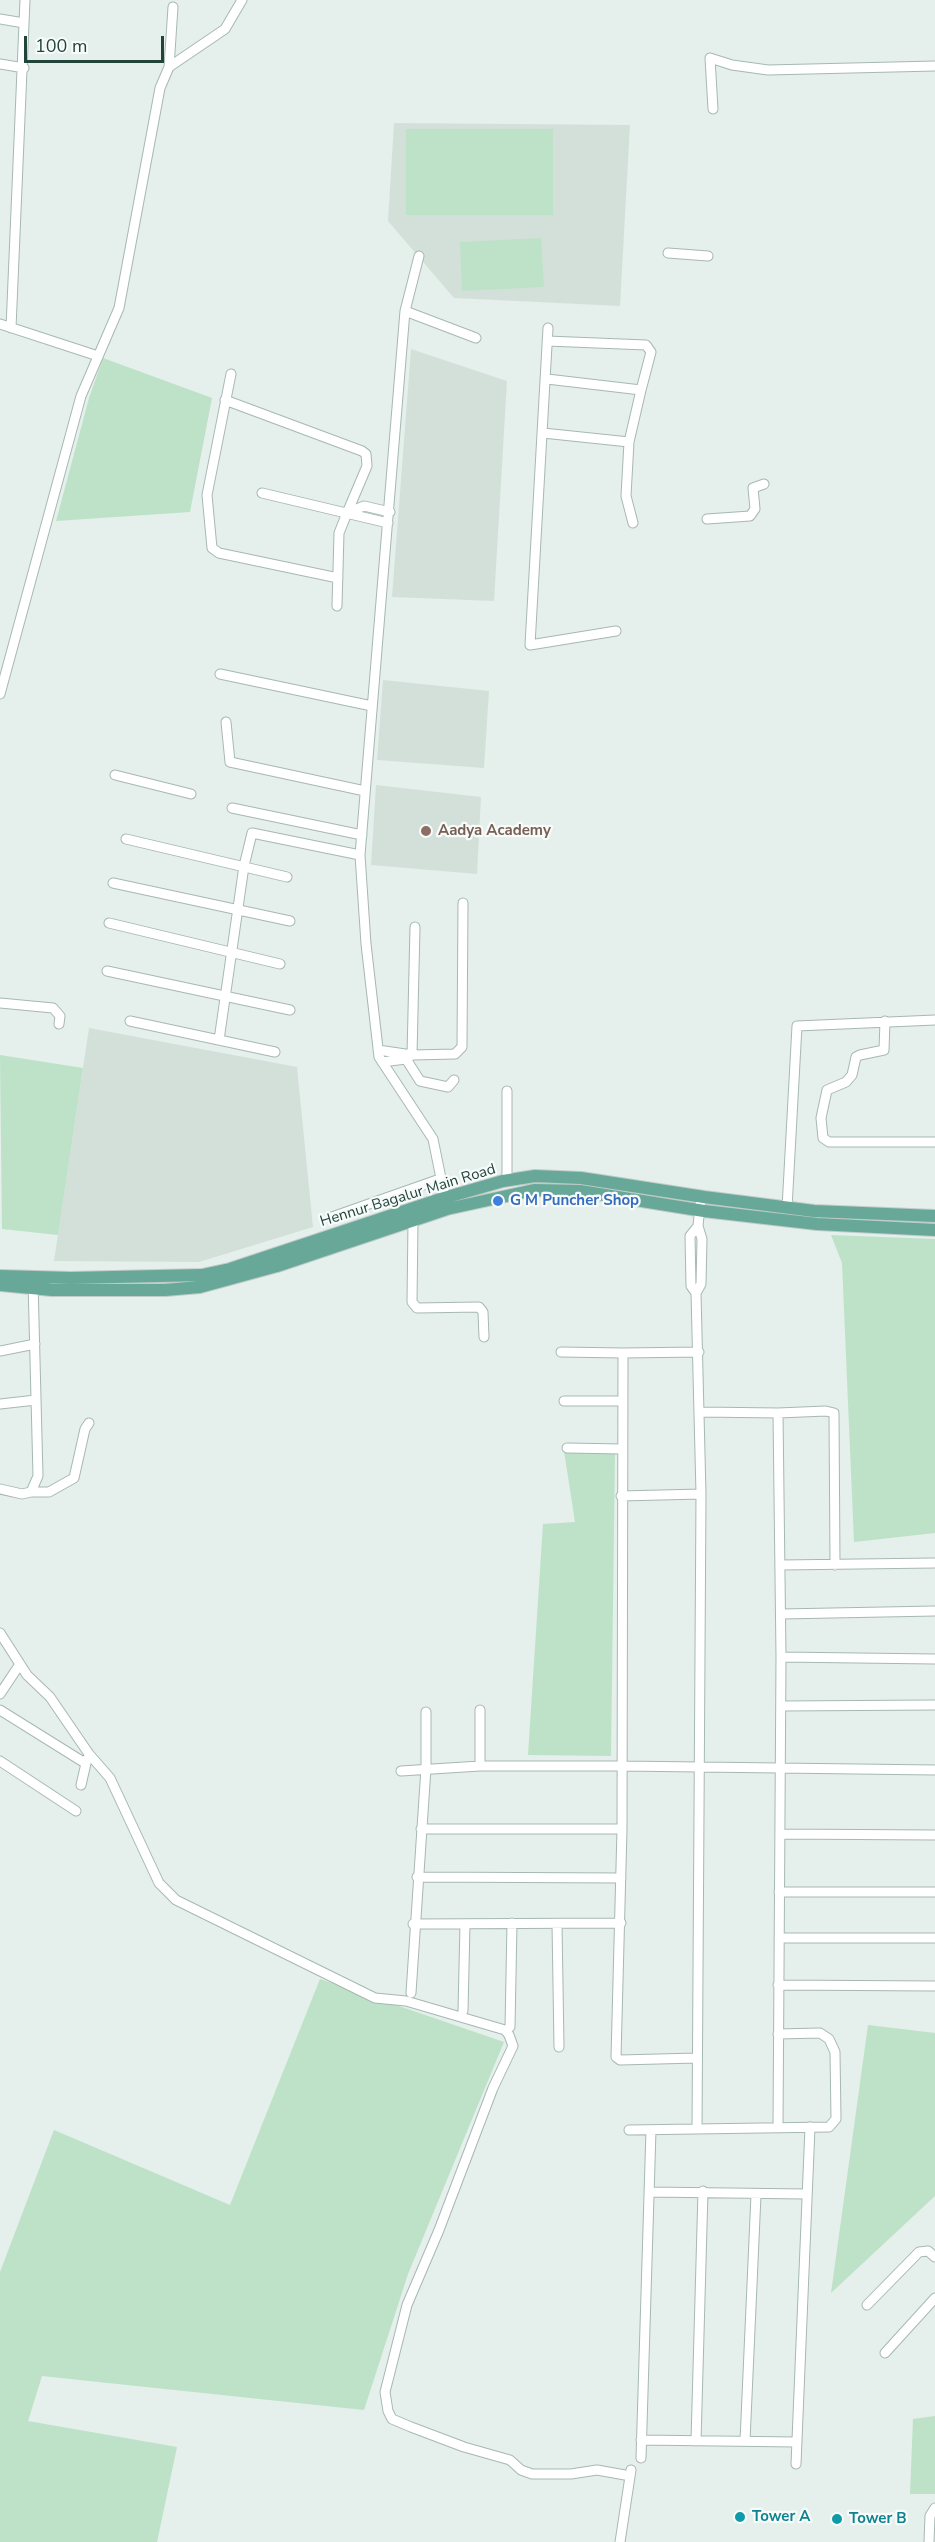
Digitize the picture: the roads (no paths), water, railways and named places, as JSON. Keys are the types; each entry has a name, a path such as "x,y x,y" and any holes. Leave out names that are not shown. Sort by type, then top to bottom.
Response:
{"main road":[{"name":"Hennur Bagalur Main Road","path":"0,1285 202,1275 230,1269 446,1204 507,1181 535,1176 581,1178 787,1208 935,1216"},
{"name":"Hennur Bagalur Main Road","path":"0,1276 33,1283 165,1290 200,1287 267,1269 413,1221 446,1204 534,1190 580,1191 700,1210 817,1224 935,1230"}],"street":[{"path":"11,328 24,68 25,0"},
{"path":"169,68 225,29 242,0"},
{"path":"0,694 81,396 119,308 160,88 169,68 172,7"},
{"path":"0,19 24,23"},
{"path":"713,109 710,58 732,65 768,70 935,66"},
{"path":"0,64 24,68"},
{"path":"668,253 708,256"},
{"path":"419,256 405,311 360,855 366,944 378,1050 382,1062 433,1139 446,1204"},
{"path":"405,311 476,339"},
{"path":"0,324 98,356"},
{"path":"548,328 547,379 530,645 616,631"},
{"path":"547,341 646,345 651,352 629,442 626,496 633,523"},
{"path":"231,374 207,495 212,548 219,553 338,578"},
{"path":"547,379 640,390"},
{"path":"225,400 366,454 367,466 339,533 337,606"},
{"path":"543,433 629,442"},
{"path":"706,519 750,516 755,508 753,488 764,484"},
{"path":"262,493 367,520 388,523"},
{"path":"347,513 364,506 390,512"},
{"path":"220,674 372,706"},
{"path":"226,722 230,762 365,791"},
{"path":"115,775 191,795"},
{"path":"232,808 362,835"},
{"path":"219,1040 244,866 252,833 360,855"},
{"path":"126,839 287,877"},
{"path":"113,883 290,921"},
{"path":"382,1062 409,1057 451,1055 458,1053 462,1047 463,903"},
{"path":"109,923 280,964"},
{"path":"415,927 409,1057 420,1081 448,1087 454,1080"},
{"path":"107,971 290,1010"},
{"path":"0,1003 53,1008 60,1016 58,1024"},
{"path":"787,1208 797,1026 935,1020"},
{"path":"130,1021 275,1052"},
{"path":"885,1021 884,1050 860,1054 856,1057 852,1075 846,1082 827,1089 820,1118 823,1138 829,1142 935,1142"},
{"path":"378,1050 409,1057"},
{"path":"507,1091 507,1181"},
{"path":"332,1217 440,1179"},
{"path":"697,2129 701,1494 696,1293 701,1284 702,1239 698,1226 701,1197"},
{"path":"413,1221 412,1302 417,1308 479,1307 483,1312 484,1337"},
{"path":"32,1492 38,1476 33,1283"},
{"path":"0,1351 35,1344"},
{"path":"561,1353 699,1352"},
{"path":"622,1353 622,1829 616,2056 620,2060 697,2058"},
{"path":"0,1404 36,1400"},
{"path":"564,1401 622,1401"},
{"path":"700,1412 826,1411 834,1413 835,1565"},
{"path":"778,1413 781,1565 778,2127"},
{"path":"0,1489 22,1494 49,1492 74,1478 85,1429 89,1424"},
{"path":"567,1448 622,1449"},
{"path":"621,1496 701,1494"},
{"path":"781,1565 935,1563"},
{"path":"781,1614 935,1611"},
{"path":"0,1633 27,1675 50,1697 87,1758 81,1785"},
{"path":"781,1657 935,1659"},
{"path":"0,1694 20,1664"},
{"path":"781,1706 935,1705"},
{"path":"0,1710 87,1758 110,1778 159,1883 176,1900 375,1998 406,2001 506,2030 513,2046 484,2110 439,2230 407,2305 385,2392 388,2411 392,2419 464,2447 510,2460 521,2470 532,2474 571,2474 597,2470 628,2472 620,2542"},
{"path":"480,1710 480,1766"},
{"path":"411,1993 413,1923 426,1768 426,1712"},
{"path":"0,1761 76,1811"},
{"path":"401,1771 480,1766 935,1770"},
{"path":"421,1830 622,1829"},
{"path":"780,1834 935,1835"},
{"path":"417,1877 621,1878"},
{"path":"779,1892 935,1892"},
{"path":"413,1923 621,1923"},
{"path":"510,2027 512,1923"},
{"path":"463,2011 465,1924"},
{"path":"557,1924 559,2048"},
{"path":"779,1938 935,1938"},
{"path":"778,1985 935,1986"},
{"path":"629,2130 829,2127 836,2119 836,2052 829,2038 820,2032 778,2034"},
{"path":"796,2464 810,2127"},
{"path":"640,2458 651,2130"},
{"path":"696,2441 703,2191"},
{"path":"649,2192 806,2194"},
{"path":"745,2441 756,2195"},
{"path":"867,2305 919,2252 928,2252 935,2257"},
{"path":"885,2353 935,2298"},
{"path":"641,2440 796,2442"},
{"path":"929,2542 930,2516 935,2508"}],"place":[{"name":"Aadya Academy","path":"426,831"},
{"name":"G M Puncher Shop","path":"498,1201"},
{"name":"Tower A","path":"740,2517"},
{"name":"Tower B","path":"837,2519"}]}
